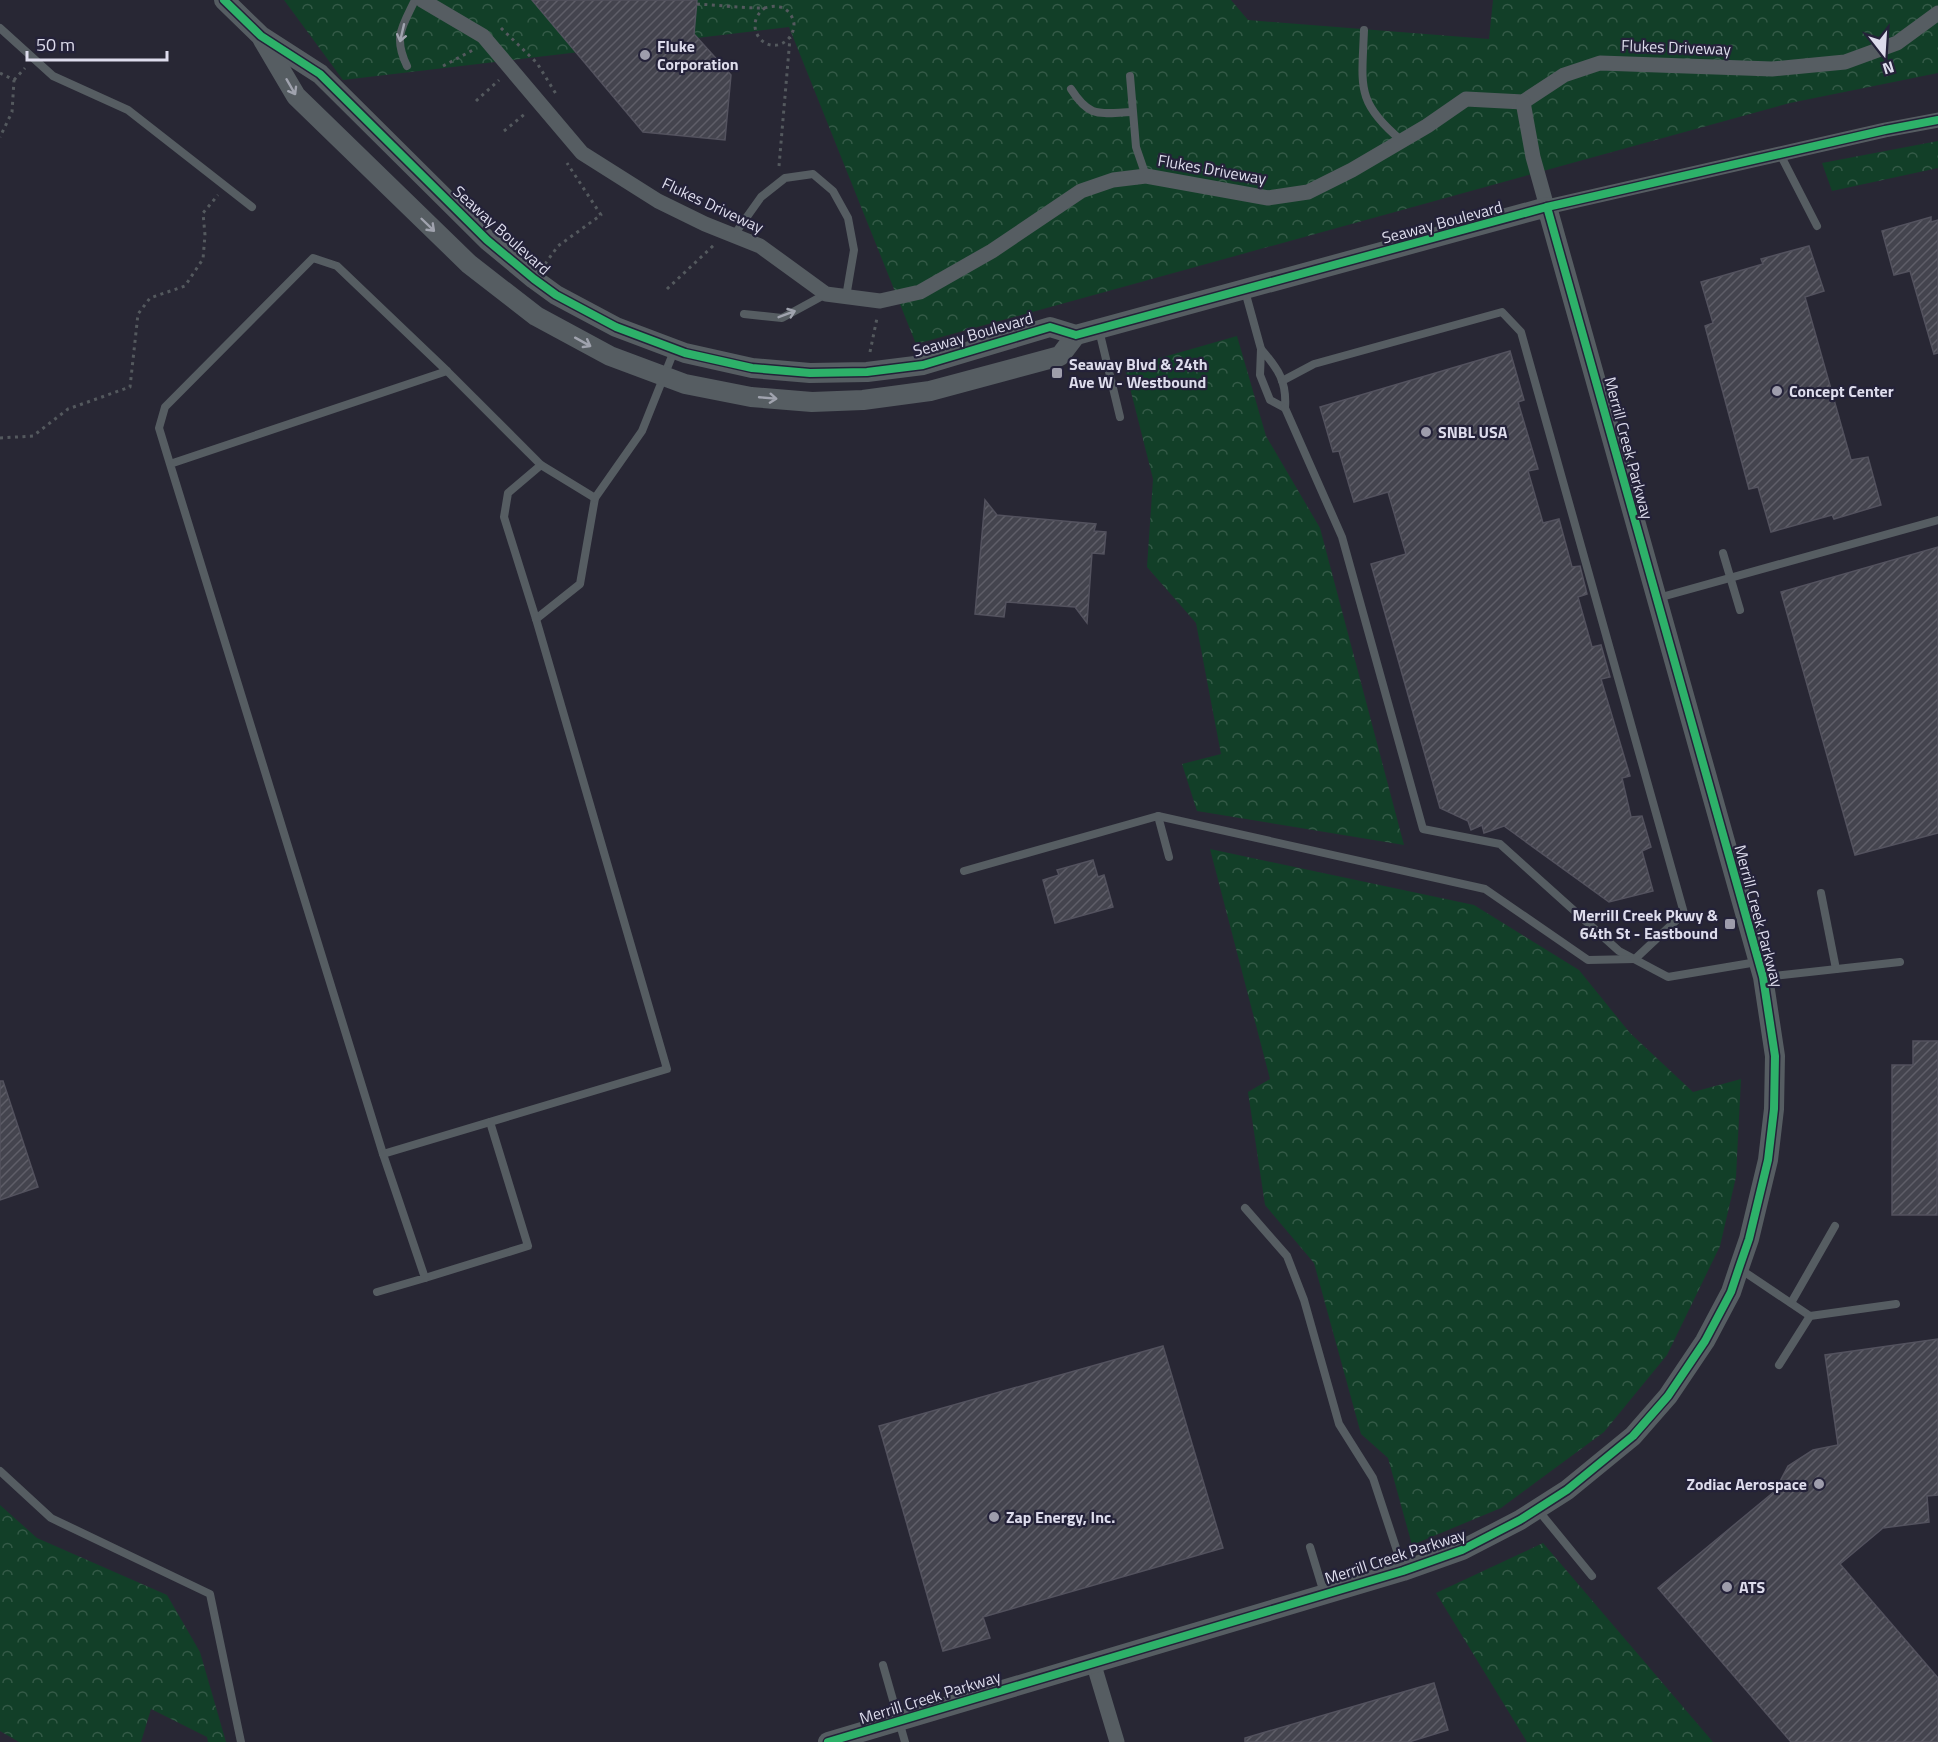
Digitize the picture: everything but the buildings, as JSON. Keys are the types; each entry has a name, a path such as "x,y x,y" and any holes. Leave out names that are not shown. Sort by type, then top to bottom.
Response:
{"street":[{"name":"Seaway Boulevard","path":"225,0 261,36 320,74 487,240 556,295 616,327 684,353 752,368 810,373 867,372 923,364 1050,327 1076,335 1547,207 1938,120"},
{"name":"Flukes Driveway","path":"422,0 483,36 582,153 657,201 760,246 826,294 880,301 920,292 992,251 1081,191 1113,180 1146,176 1268,198 1308,192 1402,141 1466,99 1523,102 1564,75 1600,63 1772,69 1845,62 1897,43 1938,13"},
{"name":"Seaway Boulevard","path":"261,36 296,96 469,264 536,316 610,356 664,377 685,384 752,397 813,402 863,400 930,392 1060,356 1076,335"},
{"path":"1523,102 1533,157 1547,207"},
{"name":"Merrill Creek Parkway","path":"828,1742 1403,1571 1462,1550 1567,1490 1633,1436 1668,1396 1705,1341 1731,1292 1749,1239 1768,1160 1774,1109 1775,1056 1761,969 1547,207"},
{"path":"1093,1662 1116,1742"}],"lane":[{"path":"407,66 399,49 401,30 415,0"},
{"path":"0,28 53,76 128,110 252,207"},
{"path":"1364,30 1362,81 1368,105 1383,125 1402,141"},
{"path":"1130,76 1136,147 1146,176"},
{"path":"1071,89 1081,104 1093,113 1132,112"},
{"path":"1780,154 1817,226"},
{"path":"726,233 761,197 786,178 813,174 833,191 848,218 854,250 846,297"},
{"path":"425,1278 383,1154 159,428 165,406 313,258 337,266 541,465 595,498"},
{"path":"1244,289 1261,349 1260,375 1270,400 1285,408"},
{"path":"744,314 782,318 826,294"},
{"path":"964,872 1158,816 1485,889 1588,960 1635,959 1684,913 1521,332 1502,312 1314,364 1282,381"},
{"path":"1099,329 1120,417"},
{"path":"537,619 580,584 595,498 642,431 674,349"},
{"path":"1261,349 1278,370 1287,393 1285,408 1342,537 1423,829 1500,844 1619,951 1668,978 1761,969 1836,969 1900,962"},
{"path":"170,464 447,371"},
{"path":"383,1154 668,1068 537,619 504,517 508,493 541,465"},
{"path":"1657,599 1938,520"},
{"path":"1723,553 1740,610"},
{"path":"1158,816 1169,857"},
{"path":"1821,893 1836,969"},
{"path":"377,1292 528,1246 490,1122"},
{"path":"1245,1208 1287,1256 1304,1300 1339,1424 1373,1478 1403,1571"},
{"path":"1791,1303 1835,1226"},
{"path":"1739,1268 1810,1316 1896,1304"},
{"path":"1779,1365 1810,1316"},
{"path":"0,1471 51,1518 210,1594 241,1742"},
{"path":"1537,1509 1592,1576"},
{"path":"1310,1547 1324,1594"},
{"path":"884,1665 905,1742"}],"path":[{"path":"697,4 765,8 777,6 789,12 794,25 790,38 779,165 786,178"},
{"path":"765,8 756,17 755,23 755,29 761,40 778,45 790,38"},
{"path":"497,25 537,63 558,98"},
{"path":"0,73 14,80 12,112 0,137"},
{"path":"534,279 558,246 601,215 565,161"},
{"path":"0,438 33,436 68,409 130,387 138,314 150,298 185,286 203,259 205,235 202,213 225,186"},
{"path":"667,289 726,233"},
{"path":"867,372 880,301"}],"green space":[{"path":"284,0 1231,0 1248,20 1489,39 1493,0 1938,0 1938,73 1790,103 916,344 789,27 343,80"},
{"path":"1938,141 1938,168 1832,191 1822,163"},
{"path":"1237,336 1266,436 1320,528 1404,845 1197,811 1182,764 1221,754 1196,623 1147,567 1153,479 1125,368"},
{"path":"1210,849 1474,905 1579,970 1630,1033 1693,1092 1741,1079 1736,1177 1720,1246 1667,1355 1604,1432 1501,1508 1412,1545 1388,1458 1361,1434 1314,1263 1265,1205 1248,1092 1270,1079"},
{"path":"0,1505 37,1538 167,1595 200,1652 226,1742 208,1742 207,1737 151,1709 141,1742 19,1742 0,1731"},
{"path":"1543,1543 1713,1742 1527,1742 1436,1593"}],"cycle path":[{"path":"224,0 261,36 320,74 487,240 556,295 616,327 685,353 752,368 810,373 867,372 923,365 1050,327 1076,335 1547,207 1938,120"},
{"path":"828,1742 1403,1571 1462,1550 1520,1520 1567,1490 1633,1436 1668,1396 1705,1341 1731,1292 1749,1239 1768,1160 1774,1109 1775,1056 1763,977 1547,207"}],"place":[{"name":"Fluke Corporation","path":"645,55"},
{"name":"Seaway Blvd & 24th Ave W - Westbound","path":"1057,373"},
{"name":"Concept Center","path":"1777,391"},
{"name":"SNBL USA","path":"1426,432"},
{"name":"Merrill Creek Pkwy & 64th St - Eastbound","path":"1730,924"},
{"name":"Zodiac Aerospace","path":"1819,1484"},
{"name":"Zap Energy, Inc.","path":"994,1517"},
{"name":"ATS","path":"1727,1587"}]}
